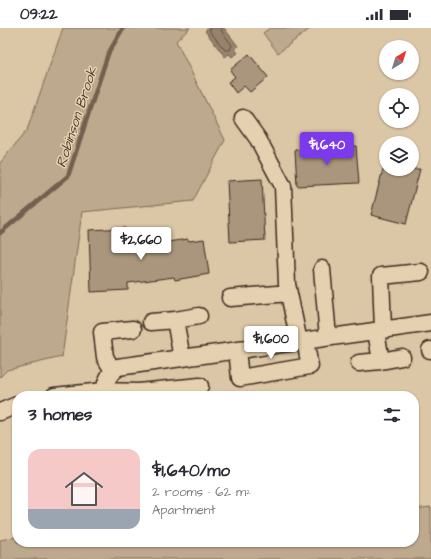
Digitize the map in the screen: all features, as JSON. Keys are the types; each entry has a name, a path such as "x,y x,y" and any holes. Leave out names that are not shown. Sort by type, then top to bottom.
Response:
{"street":[{"path":"237,350 240,378 310,366 287,284 283,186 258,139 243,118"},
{"path":"322,269 328,337"},
{"path":"381,361 379,330 381,276 420,272"},
{"path":"230,298 289,293"},
{"path":"151,322 199,316"},
{"path":"175,320 182,358"},
{"path":"104,391 106,382 112,371 118,367 431,323"},
{"path":"112,371 105,357 102,332 133,329"},
{"path":"360,364 402,357"},
{"path":"148,391 200,386"},
{"path":"0,412 12,407"}],"shaded area":[{"path":"63,28 190,28 176,41 225,140 193,201 82,212 62,357 7,370 0,377 0,163 27,130"},
{"path":"270,28 311,28 278,53 263,33"},
{"path":"431,507 431,559 0,559 0,540 12,538 12,547 419,547 419,508"}],"water":[{"path":"208,28 224,28 238,46 235,49 238,53 232,57 229,54 225,57 205,31"}],"building":[{"path":"249,54 268,77 250,92 244,86 236,93 228,82 235,77 230,70"},
{"path":"356,146 359,183 297,186 295,150"},
{"path":"381,176 418,176 406,224 371,215"},
{"path":"262,179 265,240 230,242 227,181"},
{"path":"125,228 126,248 188,239 189,241 204,239 209,274 175,280 174,277 128,283 128,290 91,292 89,230"}],"waterway":[{"name":"Robinson Brook","path":"0,233 68,176 108,54 123,28"}]}
